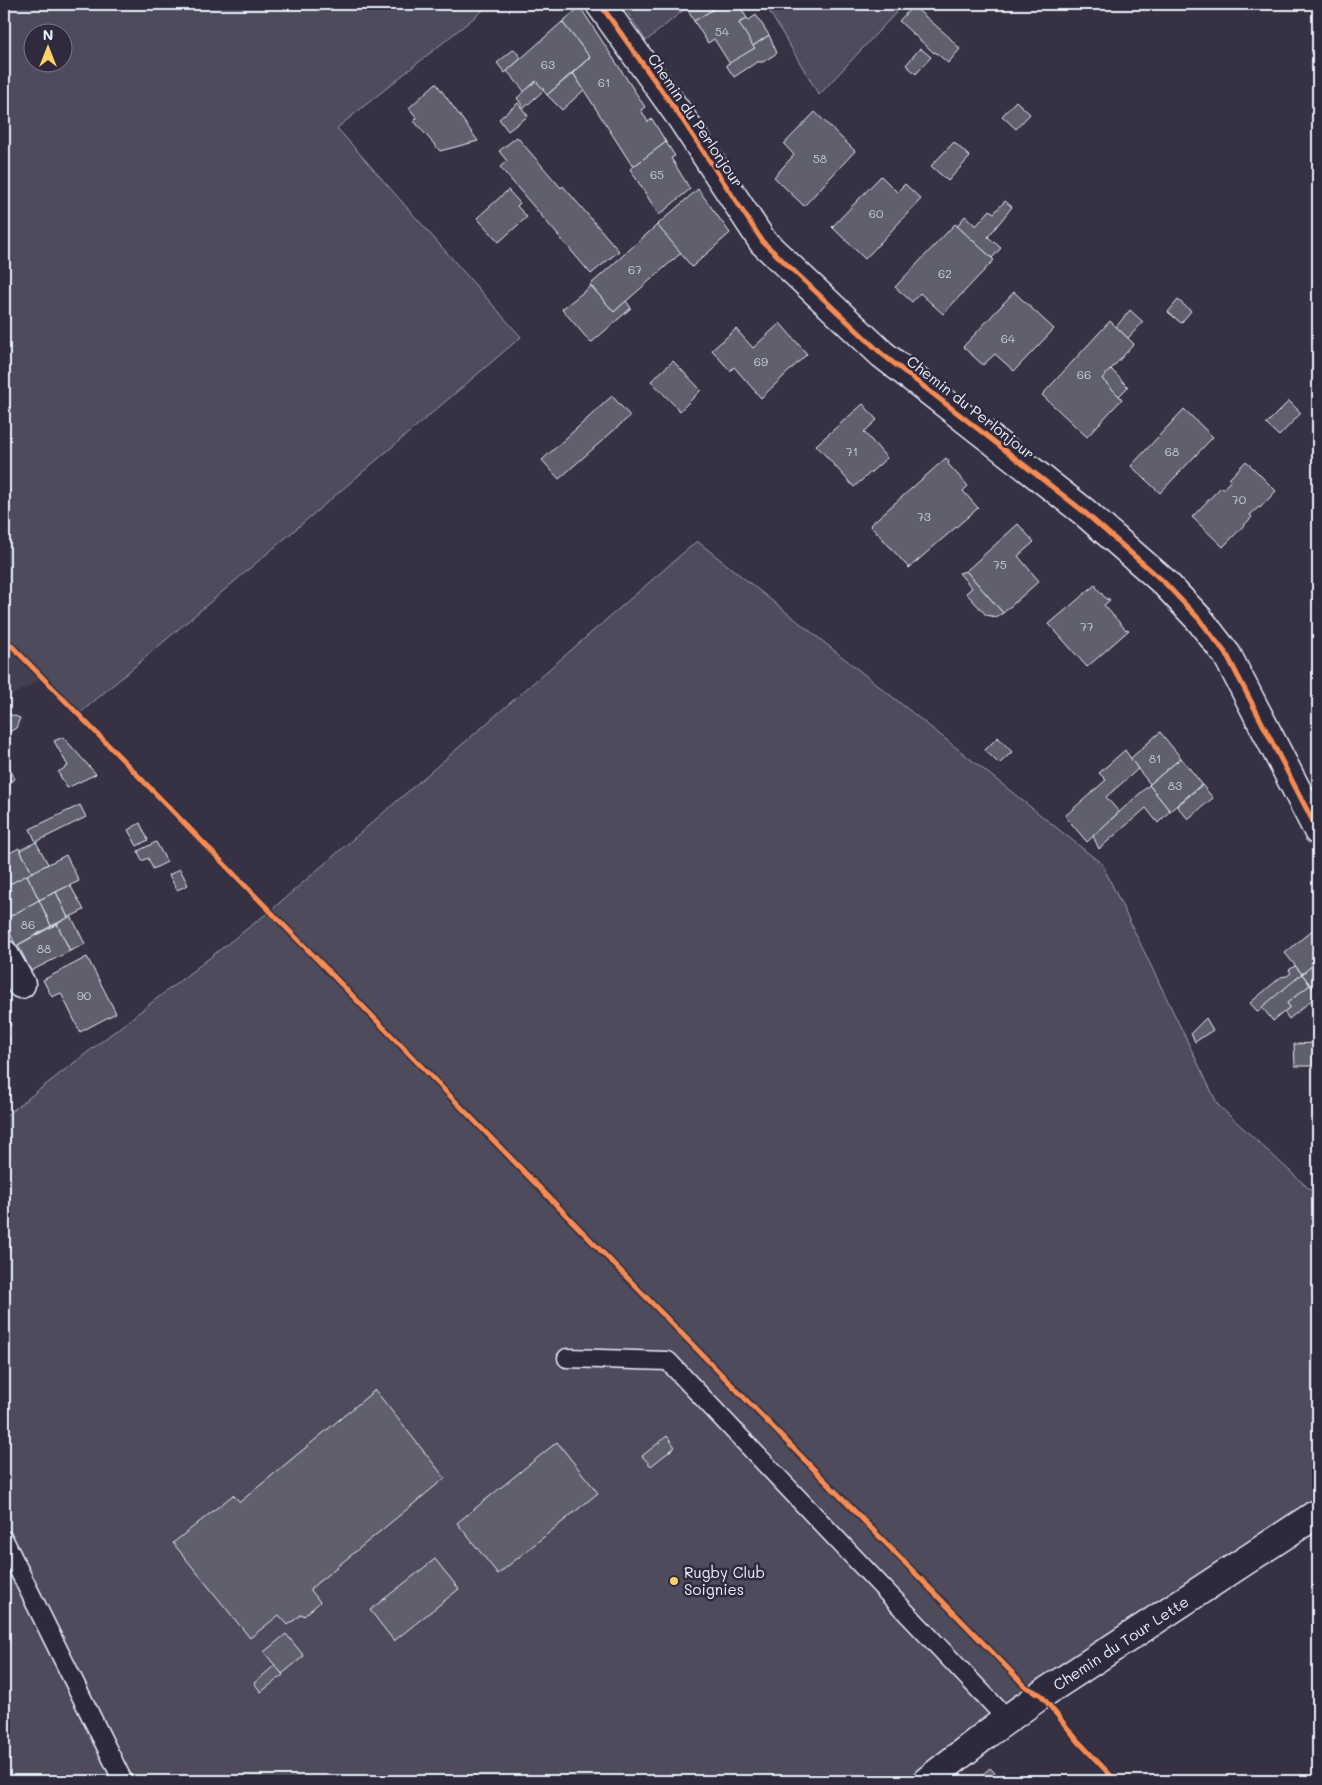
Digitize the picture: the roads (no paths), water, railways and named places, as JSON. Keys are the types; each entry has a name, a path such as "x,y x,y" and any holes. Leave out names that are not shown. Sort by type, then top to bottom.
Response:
{"street":[{"name":"Chemin du Perlonjour","path":"600,4 682,119 762,242 882,354 1083,510 1164,582 1200,619 1227,655 1318,831"},
{"path":"4,954 21,984"},
{"name":"Chemin du Tour Lette","path":"927,1781 1041,1695 1318,1513"}],"lane":[{"path":"567,1358 668,1361 1008,1719"},
{"path":"4,1540 123,1781"}],"place":[{"name":"Rugby Club Soignies","path":"674,1581"}]}
